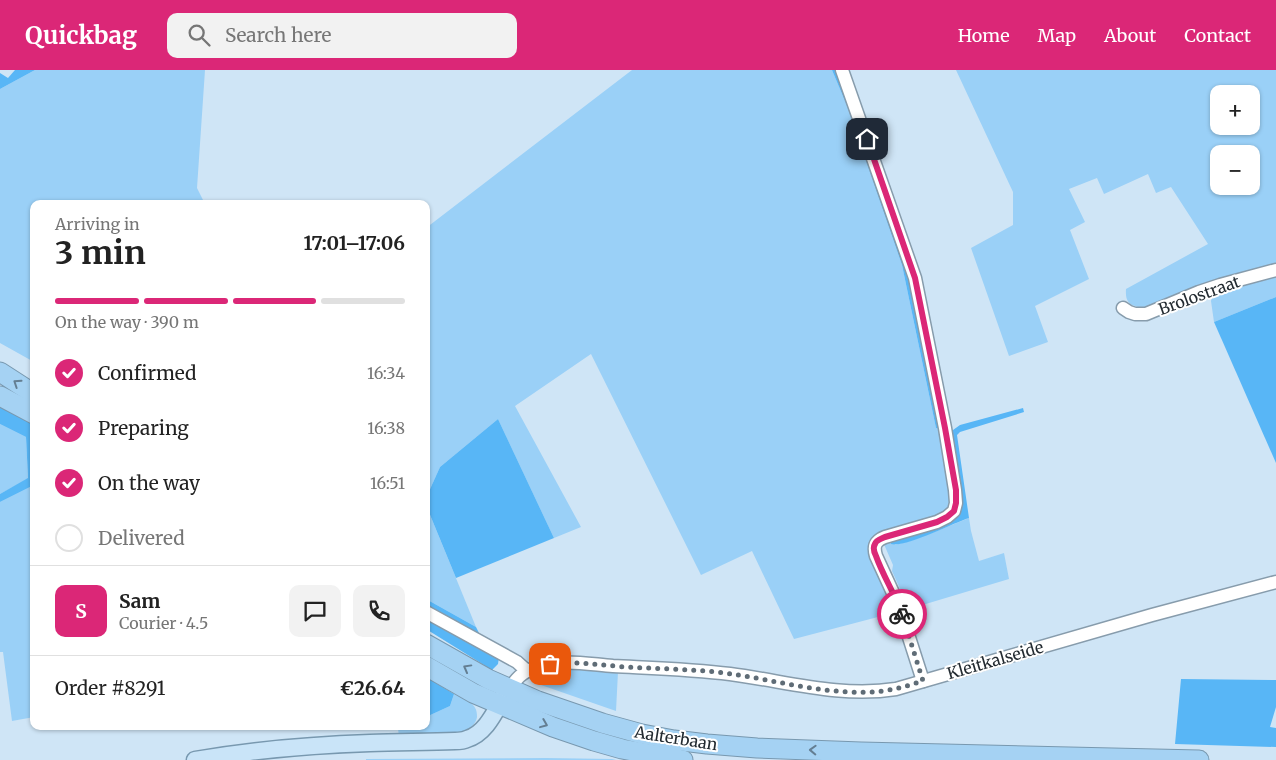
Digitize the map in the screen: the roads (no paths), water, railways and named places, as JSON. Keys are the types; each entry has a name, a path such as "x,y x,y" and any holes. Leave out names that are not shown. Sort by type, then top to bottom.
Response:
{"highway":[{"path":"0,372 30,391"},
{"path":"0,396 30,412"},
{"path":"430,646 504,697"},
{"path":"430,668 473,693 504,697"},
{"name":"Aalterbaan","path":"504,697 553,727 594,741 683,760"},
{"name":"Aalterbaan","path":"504,697 538,701 602,723 642,734 706,744 861,752 1199,760"}],"main road":[{"path":"195,760 262,750 371,743 454,742 466,740 476,735 488,723 504,697"}],"street":[{"path":"842,70 915,278 942,408 956,490 954,511 947,517 937,522 885,537 875,544 876,556 899,606 923,681"},
{"name":"Brolostraat","path":"1123,308 1135,314 1146,314 1199,292 1276,270"},
{"name":"Kleitkalseide","path":"504,697 518,676 527,671 550,664 574,662 722,673 824,689 865,692 896,689 1152,615 1276,582"},
{"path":"430,614 517,662 527,671"}]}
